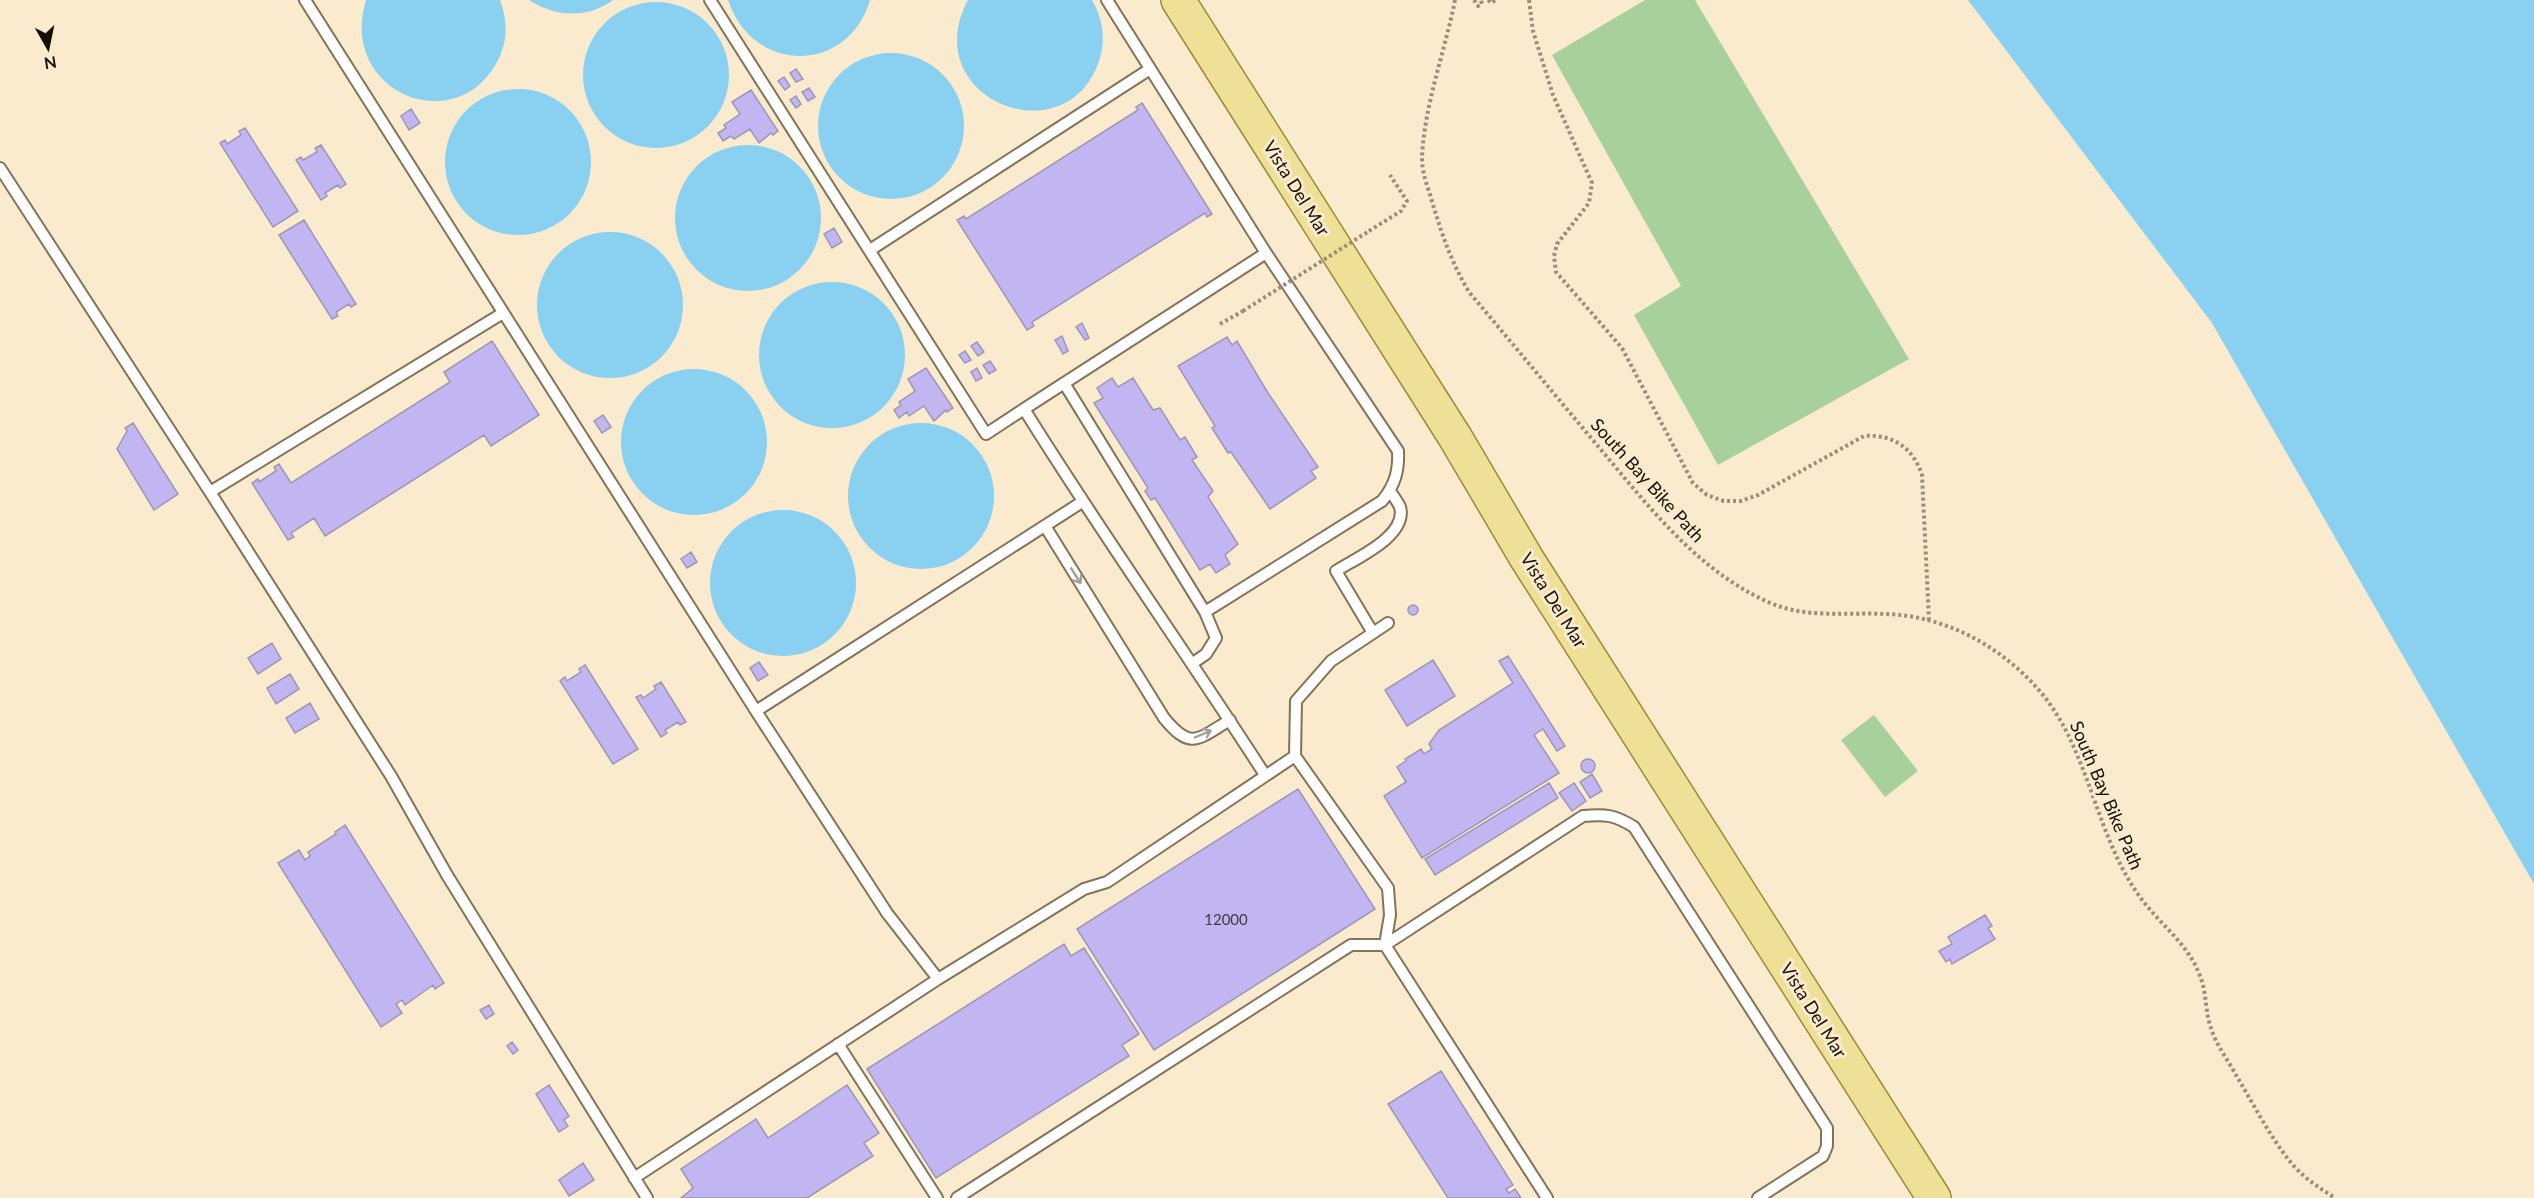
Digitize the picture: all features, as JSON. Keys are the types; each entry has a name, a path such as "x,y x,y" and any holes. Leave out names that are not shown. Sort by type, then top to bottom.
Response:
{"main road":[{"name":"Vista Del Mar","path":"1178,0 1455,437 1532,566 1934,1198"}],"lane":[{"path":"305,0 756,711 887,913 938,979"},
{"path":"710,0 986,434 1266,253"},
{"path":"1107,0 1266,253 1398,451 1398,470 1390,491 1382,501 1205,612"},
{"path":"870,249 1150,69"},
{"path":"0,168 391,776 453,885 647,1198"},
{"path":"210,492 503,313"},
{"path":"1064,383 1205,612 1216,638 1206,654 1193,663"},
{"path":"1024,409 1082,502 1193,663 1265,775"},
{"path":"1373,633 1336,571 1392,535 1400,522 1400,507 1390,491"},
{"path":"756,711 1082,502"},
{"path":"1045,526 1164,718 1177,733 1187,739 1200,738 1230,720"},
{"path":"1388,623 1331,661 1296,701 1295,756 1388,888 1390,915 1385,945 1547,1198"},
{"path":"634,1178 938,979 1084,889 1107,882 1295,756"},
{"path":"957,1198 1351,945 1385,945 1583,816 1616,816 1634,827 1827,1128 1827,1146 1823,1156 1761,1197"},
{"path":"838,1044 937,1198"}],"path":[{"name":"South Bay Bike Path","path":"1455,0 1428,116 1422,160 1442,238 1455,268 1469,291 1644,501 1681,542 1713,568 1770,603 1802,612 1844,615 1886,614 1952,627 2001,654 2018,669 2051,705 2077,755 2130,883 2148,907 2187,950 2201,977 2211,1028 2229,1064 2294,1167 2313,1184 2335,1198"},
{"path":"1474,0 1478,6 1482,4 1481,0"},
{"path":"1488,0 1492,3 1495,0"},
{"path":"1529,0 1533,31 1553,95 1592,183 1589,203 1561,238 1555,250 1554,264 1560,279 1622,348 1682,465 1694,483 1707,495 1724,501 1741,501 1758,495 1864,436 1878,435 1891,438 1904,445 1915,459 1922,475 1929,621"},
{"path":"1220,324 1401,211 1407,201 1390,175"}],"green space":[{"path":"1645,0 1695,0 1909,359 1718,465 1634,315 1681,286 1552,55"},
{"path":"1874,715 1918,771 1885,797 1841,740"}],"water":[{"path":"366,0 500,0 506,31 501,54 478,86 455,98 430,101 405,95 384,81 369,59 362,32"},
{"path":"529,0 613,0 593,10 571,14 549,10"},
{"path":"728,0 870,0 859,25 842,42 822,52 800,56 778,52 757,42 740,24"},
{"path":"968,0 1092,0 1101,21 1103,43 1100,58 1083,89 1059,106 1031,111 1002,104 978,89 962,65 957,35"},
{"path":"1968,0 2534,0 2534,884 2212,323"},
{"path":"656,2 684,8 707,24 723,47 729,75 723,103 707,126 684,142 656,148 628,142 605,126 589,103 583,75 589,47 605,24 628,8"},
{"path":"891,53 919,59 942,75 958,98 964,126 958,154 942,177 919,193 891,199 863,193 840,177 824,154 818,126 824,98 840,75 863,59"},
{"path":"518,89 546,95 569,111 585,134 591,162 585,190 569,213 546,229 518,235 490,229 467,213 451,190 445,162 451,134 467,111 490,95"},
{"path":"748,145 776,151 799,167 815,190 821,218 815,246 799,269 776,285 748,291 720,285 697,269 681,246 675,218 681,190 697,167 720,151"},
{"path":"610,232 638,238 661,254 677,277 683,305 677,333 661,356 638,372 610,378 582,372 559,356 543,333 537,305 543,277 559,254 582,238"},
{"path":"832,282 860,288 883,304 899,327 905,355 899,383 883,406 860,422 832,428 804,422 781,406 765,383 759,355 765,327 781,304 804,288"},
{"path":"694,369 722,375 745,391 761,414 767,442 761,470 745,493 722,509 694,515 666,509 643,493 627,470 621,442 627,414 643,391 666,375"},
{"path":"921,423 949,429 972,445 988,468 994,496 988,524 972,547 949,563 921,569 893,563 870,547 854,524 848,496 854,468 870,445 893,429"},
{"path":"783,510 811,516 834,532 850,555 856,583 850,611 834,634 811,650 783,656 755,650 732,634 716,611 710,583 716,555 732,532 755,516"}],"building":[{"path":"796,69 803,79 796,82 790,73"},
{"path":"784,77 790,86 785,90 778,81"},
{"path":"809,88 815,97 808,101 802,92"},
{"path":"751,90 778,131 773,135 771,133 759,143 750,129 734,139 731,136 723,141 718,133 726,128 724,125 740,114 732,102"},
{"path":"796,96 801,104 796,108 790,100"},
{"path":"1142,103 1212,214 1207,217 1205,213 1032,322 1034,326 1027,330 957,220 964,216 966,219 1138,110 1136,107"},
{"path":"411,109 420,123 409,130 401,116"},
{"path":"245,128 298,211 273,227 220,143 225,140 227,144 241,135 239,131"},
{"path":"321,145 346,184 340,188 338,185 325,193 327,196 321,200 296,160 301,157 303,160 317,152 315,148"},
{"path":"304,220 356,304 351,307 349,304 336,312 338,316 332,319 279,235"},
{"path":"834,228 842,242 832,248 824,234"},
{"path":"1082,323 1089,338 1085,340 1076,327"},
{"path":"1062,336 1068,351 1063,354 1055,340"},
{"path":"1227,337 1232,345 1237,341 1268,393 1318,467 1311,471 1316,478 1270,509 1231,452 1228,453 1212,428 1215,426 1178,366"},
{"path":"492,341 539,415 491,446 484,435 325,536 314,518 291,533 294,537 288,540 252,483 258,479 259,482 276,471 274,467 279,464 291,483 450,382 444,372"},
{"path":"977,342 984,352 978,356 971,346"},
{"path":"965,351 971,360 965,363 959,355"},
{"path":"990,361 996,370 989,374 983,365"},
{"path":"926,368 953,408 947,412 946,410 934,421 924,406 909,416 907,412 899,418 894,410 901,405 899,402 915,391 908,379"},
{"path":"977,368 982,378 976,381 971,372"},
{"path":"1112,378 1118,387 1133,378 1153,410 1160,408 1180,440 1185,437 1197,457 1192,460 1213,491 1208,497 1238,544 1225,555 1230,564 1216,573 1210,564 1200,570 1155,498 1151,500 1145,491 1148,488 1094,403 1103,398 1097,388"},
{"path":"603,415 611,427 602,433 594,421"},
{"path":"133,423 178,494 154,510 117,449 127,431 125,428"},
{"path":"691,552 697,562 687,568 681,559"},
{"path":"1413,605 1417,606 1417,614 1413,615 1409,614 1408,610 1409,606"},
{"path":"272,643 281,659 258,674 248,658"},
{"path":"1508,656 1565,746 1557,751 1543,729 1534,735 1559,773 1422,858 1384,796 1406,782 1397,767 1406,761 1405,759 1421,749 1424,754 1432,749 1429,744 1439,730 1513,683 1499,661"},
{"path":"1433,660 1455,696 1407,726 1385,690"},
{"path":"759,662 768,675 758,681 750,668"},
{"path":"585,665 638,749 613,764 560,681 565,677 567,681 581,672 579,669"},
{"path":"290,674 299,689 276,704 267,688"},
{"path":"661,682 686,722 680,725 678,722 665,730 667,733 661,737 636,697 641,695 643,698 656,689 654,686"},
{"path":"310,703 319,719 295,733 286,718"},
{"path":"1585,759 1591,759 1595,766 1591,773 1585,773 1581,769 1581,763"},
{"path":"1592,774 1602,791 1590,798 1580,782"},
{"path":"1549,783 1558,798 1435,875 1425,859"},
{"path":"1574,783 1586,801 1572,811 1559,793"},
{"path":"1298,789 1375,909 1154,1050 1077,929"},
{"path":"345,825 444,983 435,989 433,985 405,1005 402,1000 396,1004 402,1013 381,1027 278,863 299,850 305,860 310,856 308,852 336,834 335,832"},
{"path":"1985,915 1992,926 1988,928 1995,939 1952,964 1950,959 1946,962 1939,951 1952,944 1948,937"},
{"path":"1064,944 1071,956 1084,948 1139,1034 1122,1045 1129,1056 936,1178 867,1069"},
{"path":"489,1005 494,1014 486,1019 480,1010"},
{"path":"512,1042 518,1050 513,1054 507,1046"},
{"path":"1441,1071 1513,1185 1506,1189 1509,1193 1515,1189 1521,1198 1448,1198 1388,1104"},
{"path":"549,1085 569,1116 564,1120 568,1126 559,1132 536,1094"},
{"path":"847,1085 879,1133 864,1143 873,1156 807,1198 681,1198 693,1188 681,1169 756,1119 768,1138"},
{"path":"583,1163 594,1180 569,1196 559,1180"}]}
